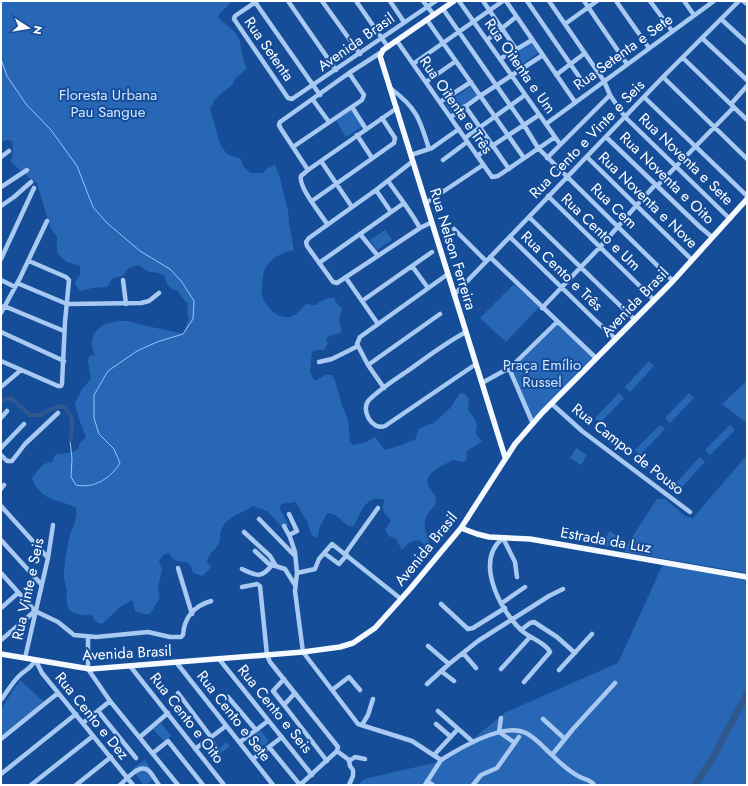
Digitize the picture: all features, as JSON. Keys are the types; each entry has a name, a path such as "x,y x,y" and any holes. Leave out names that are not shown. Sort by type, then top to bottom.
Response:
{"main road":[{"path":"384,50 454,1"},
{"name":"Rua Nelson Ferreira","path":"384,50 381,59 505,457"},
{"name":"Avenida Brasil","path":"1,654 88,669 302,652 340,647 353,643 376,628 461,528 505,457 532,424 673,281 730,219 747,198"},
{"name":"Estrada da Luz","path":"461,528 477,534 503,538 538,540 747,577"}],"street":[{"path":"288,1 336,70"},
{"path":"322,1 360,54"},
{"path":"308,170 292,147 280,124 283,120 349,73 384,50 382,39 356,1"},
{"path":"390,1 404,22"},
{"path":"424,1 434,15"},
{"name":"Avenida Brasil","path":"288,98 294,98 314,85 436,1"},
{"name":"Rua Oitenta e Um","path":"459,1 560,144"},
{"path":"482,1 502,29 523,68"},
{"path":"413,64 504,1 575,102"},
{"path":"527,1 580,78"},
{"name":"Rua Noventa e Sete","path":"549,1 604,81 610,95 625,117 730,219"},
{"path":"584,1 627,64"},
{"path":"565,24 597,1"},
{"path":"616,1 649,48"},
{"path":"650,1 672,31"},
{"path":"684,1 694,15"},
{"name":"Rua Setenta e Sete","path":"546,124 714,1"},
{"name":"Rua Cento e Vinte e Seis","path":"454,295 510,238 548,196 568,178 663,77 740,1"},
{"path":"744,1 747,4"},
{"path":"256,2 320,95"},
{"name":"Rua Setenta","path":"256,2 237,14 234,17 235,22 288,98"},
{"name":"Rua Cem","path":"443,9 524,124 538,148 673,281"},
{"path":"487,40 516,17"},
{"path":"721,19 747,42"},
{"path":"427,20 524,158"},
{"path":"702,38 747,80"},
{"path":"500,59 532,40"},
{"name":"Rua Oitenta e Três","path":"398,41 492,177 498,176 509,169"},
{"path":"556,75 585,53"},
{"path":"450,117 543,55"},
{"path":"683,58 747,120"},
{"path":"426,82 456,61"},
{"path":"292,147 362,100 364,95 349,73"},
{"path":"663,77 747,159"},
{"path":"440,102 471,82"},
{"path":"542,308 600,247 636,206 695,147 747,86"},
{"path":"390,88 403,98 415,111 429,149"},
{"path":"443,160 480,127 525,95"},
{"path":"548,158 560,144 610,95"},
{"path":"644,97 747,198"},
{"path":"313,100 329,122"},
{"path":"465,106 509,169 555,137"},
{"path":"352,107 366,129"},
{"path":"327,224 300,181 301,176 321,160 396,108"},
{"path":"477,156 539,115"},
{"path":"312,201 394,143 395,140 382,118"},
{"path":"432,222 420,228 339,283 333,282 307,246 306,242 327,224 388,181 412,158 429,149 459,129"},
{"path":"357,135 372,158"},
{"name":"Rua Noventa e Oito","path":"606,137 656,186 712,237"},
{"path":"1,157 9,151"},
{"name":"Rua Noventa e Nove","path":"587,157 692,260"},
{"path":"321,160 352,207"},
{"path":"426,203 483,165"},
{"path":"1,187 27,170"},
{"path":"388,181 420,228"},
{"path":"1,206 14,198 31,182"},
{"path":"1,259 34,188"},
{"path":"376,190 391,212"},
{"name":"Rua Cento e Um","path":"548,196 654,300"},
{"path":"319,263 404,204"},
{"path":"529,217 635,320"},
{"path":"47,221 29,261 2,309 64,331"},
{"path":"454,229 596,358"},
{"path":"360,234 378,256"},
{"name":"Rua Cento e Três","path":"510,238 616,338"},
{"path":"362,301 432,252"},
{"path":"1,361 58,386 62,386 64,331 69,280 68,278 29,261"},
{"path":"412,266 428,288"},
{"path":"319,362 332,358 358,345 362,334 448,274"},
{"path":"346,278 378,324"},
{"path":"1,280 67,304 126,304 149,301 159,293"},
{"path":"123,280 126,304"},
{"path":"368,365 440,314"},
{"path":"482,383 509,368 557,322"},
{"path":"1,332 64,361"},
{"path":"466,332 434,352 368,400 366,407 368,417 377,428 385,426 476,364"},
{"path":"358,345 368,365 384,388"},
{"path":"509,368 532,424"},
{"path":"1,387 21,370"},
{"name":"Rua Campo de Pouso","path":"552,404 582,431 690,512"},
{"path":"1,418 7,411"},
{"path":"1,455 7,460 12,461 25,444 58,413"},
{"path":"1,448 24,424"},
{"path":"1,506 48,558"},
{"path":"324,553 338,564 346,555 378,508"},
{"path":"289,514 297,531 289,535"},
{"path":"259,519 295,556"},
{"name":"Rua Vinte e Seis","path":"25,658 48,558 53,525"},
{"path":"284,526 294,548 297,573 295,585 302,652 358,724 412,741 441,760"},
{"path":"244,532 270,556 274,566"},
{"path":"517,577 515,562 503,538 495,547 489,566 493,584 505,608 521,630 549,649 550,652 524,682"},
{"path":"1,540 41,584"},
{"path":"297,573 315,569 318,559 332,544 401,599"},
{"path":"255,551 274,566 285,569 295,585"},
{"path":"242,569 253,574 263,575 274,566"},
{"path":"178,568 192,614"},
{"path":"1,573 35,611 58,622 74,635 88,637 143,632 170,637 181,637 183,635 185,620 201,605 211,601"},
{"path":"242,587 257,584 260,586 267,654 270,662 338,747 337,751 300,785 269,747"},
{"path":"502,603 525,587"},
{"path":"427,684 448,664 493,631 513,620 549,596 564,589"},
{"path":"1,608 18,593"},
{"path":"441,604 468,629 473,628 505,608"},
{"path":"1,640 35,611"},
{"path":"521,630 530,623 534,622 575,652"},
{"path":"559,670 592,634"},
{"path":"88,637 88,669 110,701 178,785"},
{"path":"502,669 530,637"},
{"path":"428,646 448,664"},
{"path":"463,653 476,668"},
{"name":"Rua Cento e Seis","path":"219,658 312,775"},
{"path":"1,700 15,680 33,665 36,660"},
{"name":"Rua Cento e Dez","path":"36,660 39,669 133,785"},
{"name":"Rua Cento e Sete","path":"176,662 273,785"},
{"name":"Rua Cento e Oito","path":"130,666 224,785"},
{"path":"441,670 454,681"},
{"path":"332,690 349,677 360,690"},
{"path":"284,679 273,691 326,761"},
{"path":"552,755 615,683"},
{"path":"1,739 58,693"},
{"path":"284,704 296,693"},
{"path":"178,694 211,737"},
{"path":"228,697 256,730"},
{"path":"362,725 368,715 373,699"},
{"path":"83,723 110,701"},
{"path":"98,711 136,758"},
{"path":"438,711 473,742"},
{"path":"1,774 76,714"},
{"path":"140,737 168,714"},
{"path":"499,732 501,718"},
{"path":"543,719 566,739"},
{"path":"240,742 268,721"},
{"path":"436,724 451,737"},
{"path":"195,749 226,726"},
{"path":"434,755 458,729"},
{"path":"433,785 426,783 441,760 473,742 506,730 525,732 534,738 560,762 580,777 592,781 594,785"},
{"path":"499,732 515,743"},
{"path":"31,785 93,736"},
{"path":"473,785 481,775 497,768 519,737"},
{"path":"253,759 282,738"},
{"path":"153,753 168,741 203,785"},
{"path":"337,751 349,761 354,772 349,785"},
{"path":"76,785 111,757"},
{"path":"349,761 355,757 365,759"},
{"path":"120,785 142,768 148,770 159,785"}],"green space":[{"name":"Floresta Urbana Pau Sangue","path":"1,1 232,1 220,13 218,18 231,28 239,38 243,58 247,68 235,79 232,85 216,98 210,108 220,144 227,154 241,159 243,166 250,173 263,173 266,169 275,165 288,211 294,250 285,252 276,257 266,267 262,283 262,295 266,304 276,314 285,317 294,316 306,304 316,305 327,298 335,298 335,301 342,309 339,320 342,332 332,335 326,339 328,343 324,350 312,352 310,372 314,380 326,375 332,375 348,420 350,442 353,445 364,443 375,437 385,450 415,440 419,429 434,423 450,408 460,393 465,394 469,399 468,410 475,419 477,426 476,434 482,441 466,452 466,461 462,462 453,460 433,471 428,479 428,484 436,498 434,506 427,515 425,521 426,532 431,547 426,547 421,541 415,541 410,542 402,550 396,539 389,536 385,530 391,520 383,509 385,500 378,499 369,502 362,510 354,526 347,525 336,516 327,513 316,538 312,535 296,502 281,504 280,509 289,526 282,527 267,511 253,506 227,521 221,531 219,543 208,559 207,562 211,567 203,576 193,573 191,566 187,562 181,562 172,558 169,553 163,555 159,561 162,570 158,588 160,598 150,614 135,611 132,600 120,607 102,624 96,622 92,615 73,613 68,608 64,574 68,544 76,519 76,508 45,495 36,486 32,478 43,465 52,462 56,454 69,453 79,449 79,444 86,437 79,420 75,403 82,389 91,379 88,361 89,356 95,355 92,347 92,340 98,329 110,323 126,321 183,334 189,318 187,312 188,304 178,291 169,286 164,275 148,271 139,265 129,268 122,276 113,278 107,287 92,288 81,291 76,286 75,282 80,275 80,266 67,262 57,252 57,237 50,227 37,183 11,162 13,149 12,141 7,140 1,142"},
{"path":"532,41 539,52 521,65 512,52"},
{"path":"471,86 478,95 452,114 445,104"},
{"path":"352,107 363,126 346,137 335,119"},
{"path":"385,230 392,240 377,250 370,240"},
{"path":"514,284 539,307 506,342 480,318"},
{"name":"Praça Emílio Russel","path":"557,324 593,357 532,420 515,374 514,366"},
{"path":"649,361 654,366 630,392 625,387"},
{"path":"747,381 747,423 722,404"},
{"path":"619,393 624,398 600,423 595,418"},
{"path":"689,393 694,398 670,423 665,418"},
{"path":"660,425 665,429 640,455 635,450"},
{"path":"730,425 735,430 710,455 705,450"},
{"path":"576,448 587,455 581,465 570,458"},
{"path":"747,455 747,573 625,552 625,548 657,499 665,499 685,516 693,518"},
{"path":"700,457 705,462 681,488 676,483"},
{"path":"610,531 616,535 608,547 600,545"},
{"path":"663,564 747,579 747,785 358,785 364,779 447,760 506,712 618,663"},
{"path":"20,680 46,704 1,737 1,709"},
{"path":"161,723 171,736 164,741 153,729"},
{"path":"259,729 268,740 266,745 261,745 254,733"},
{"path":"213,738 220,748 226,742 230,746 218,755 208,742"},
{"path":"145,760 156,777 144,785 132,769"}],"waterway":[{"path":"1,59 7,76 26,104 51,130 77,166 93,207 107,223 140,251 170,269 182,282 194,301 193,319 183,334 157,342 137,351 108,371 94,395 94,418 99,434 114,449 120,463 112,473 107,478 95,484 83,486 76,485 71,477 72,459 70,440"},
{"path":"1,402 11,398 30,415 41,415 51,409 62,406 69,413 72,421 70,440"},
{"path":"695,785 712,759 747,694"}]}
